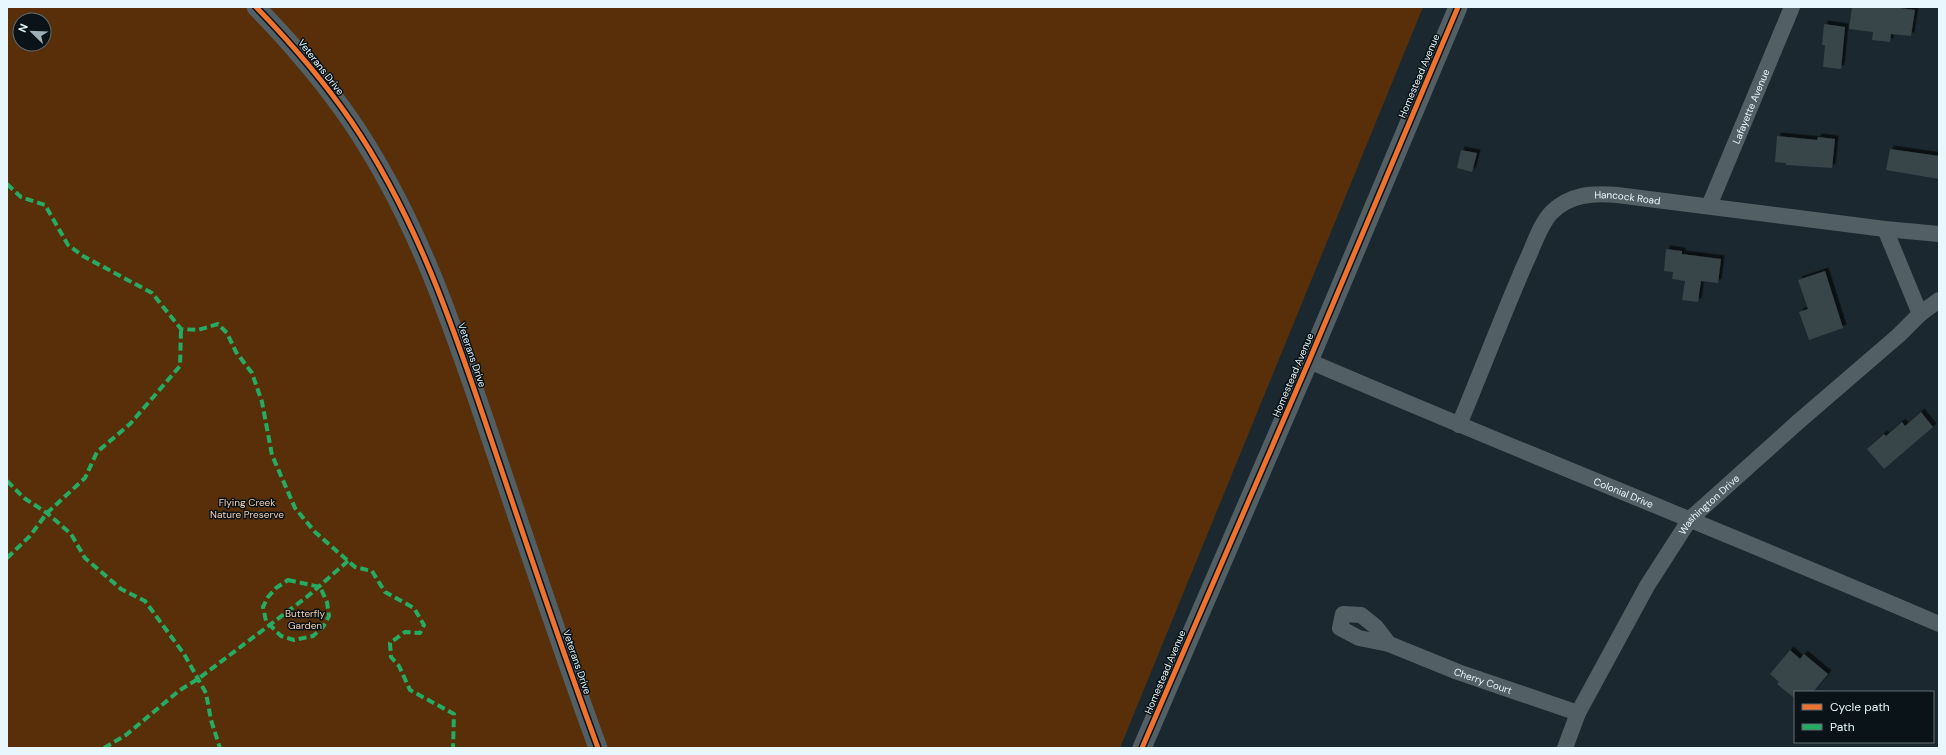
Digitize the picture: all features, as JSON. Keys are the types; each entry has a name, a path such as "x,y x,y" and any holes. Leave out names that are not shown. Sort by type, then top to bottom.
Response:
{"street":[{"name":"Veterans Drive","path":"256,7 299,51 352,122 397,198 434,278 463,356 598,748"},
{"name":"Homestead Avenue","path":"1142,748 1310,361 1458,7"},
{"name":"Lafayette Avenue","path":"1709,206 1792,7"},
{"name":"Hancock Road","path":"1459,425 1542,226 1551,213 1564,202 1580,196 1598,193 1885,229 1939,234"},
{"path":"1885,229 1920,314"},
{"name":"Washington Drive","path":"1565,748 1578,713 1647,586 1690,519 1798,422 1899,336 1920,314 1939,300"},
{"name":"Colonial Drive","path":"1310,361 1459,425 1690,519 1939,624"},
{"name":"Cherry Court","path":"1389,644 1458,672 1578,713"}],"green space":[{"path":"7,7 1423,7 1120,748 7,748"}],"building":[{"path":"1852,7 1892,7 1915,10 1911,36 1891,34 1890,42 1872,40 1873,32 1849,29"},
{"path":"1824,24 1845,27 1841,69 1823,67 1825,45 1822,45"},
{"path":"1777,136 1817,140 1818,137 1835,139 1832,168 1786,165 1786,163 1775,162"},
{"path":"1890,149 1939,156 1939,179 1886,170"},
{"path":"1461,150 1477,153 1472,172 1457,168"},
{"path":"1666,249 1682,251 1682,254 1721,259 1718,283 1701,281 1698,302 1682,300 1685,281 1672,279 1673,272 1664,271"},
{"path":"1825,271 1843,328 1809,340 1799,312 1808,309 1798,280"},
{"path":"1921,412 1933,427 1884,469 1867,449 1884,434 1886,436 1902,422 1905,426"},
{"path":"1790,650 1800,659 1804,654 1828,674 1814,691 1794,691 1793,697 1777,684 1779,682 1770,674"}],"marked path":[{"path":"7,184 21,197 45,205 68,245 83,256 152,293 181,329 198,330 218,324 227,333 236,352 252,373 262,402 272,455 295,508 315,532 355,567 372,571 385,592 414,608 424,625 420,633 405,632 390,643 391,657 399,666 410,690 454,714 453,748"},
{"path":"7,558 30,536 47,513 85,478 97,452 130,424 180,366 181,329"},
{"path":"7,481 24,498 47,513 71,534 85,558 121,589 145,601 184,654 206,693 211,720 220,748"},
{"path":"104,748 126,735 180,690 198,679 308,596 348,561"},
{"path":"288,580 320,587 327,602 329,616 323,627 313,636 294,640 281,636 266,621 263,607 268,597 276,588 288,580"}],"cycle path":[{"path":"256,7 306,62 351,121 396,196 415,235 463,357 598,748"},
{"path":"1142,748 1309,361 1458,7"}],"park label":[{"name":"Flying Creek Nature Preserve","path":"247,508"},
{"name":"Butterfly Garden","path":"305,618"}]}
